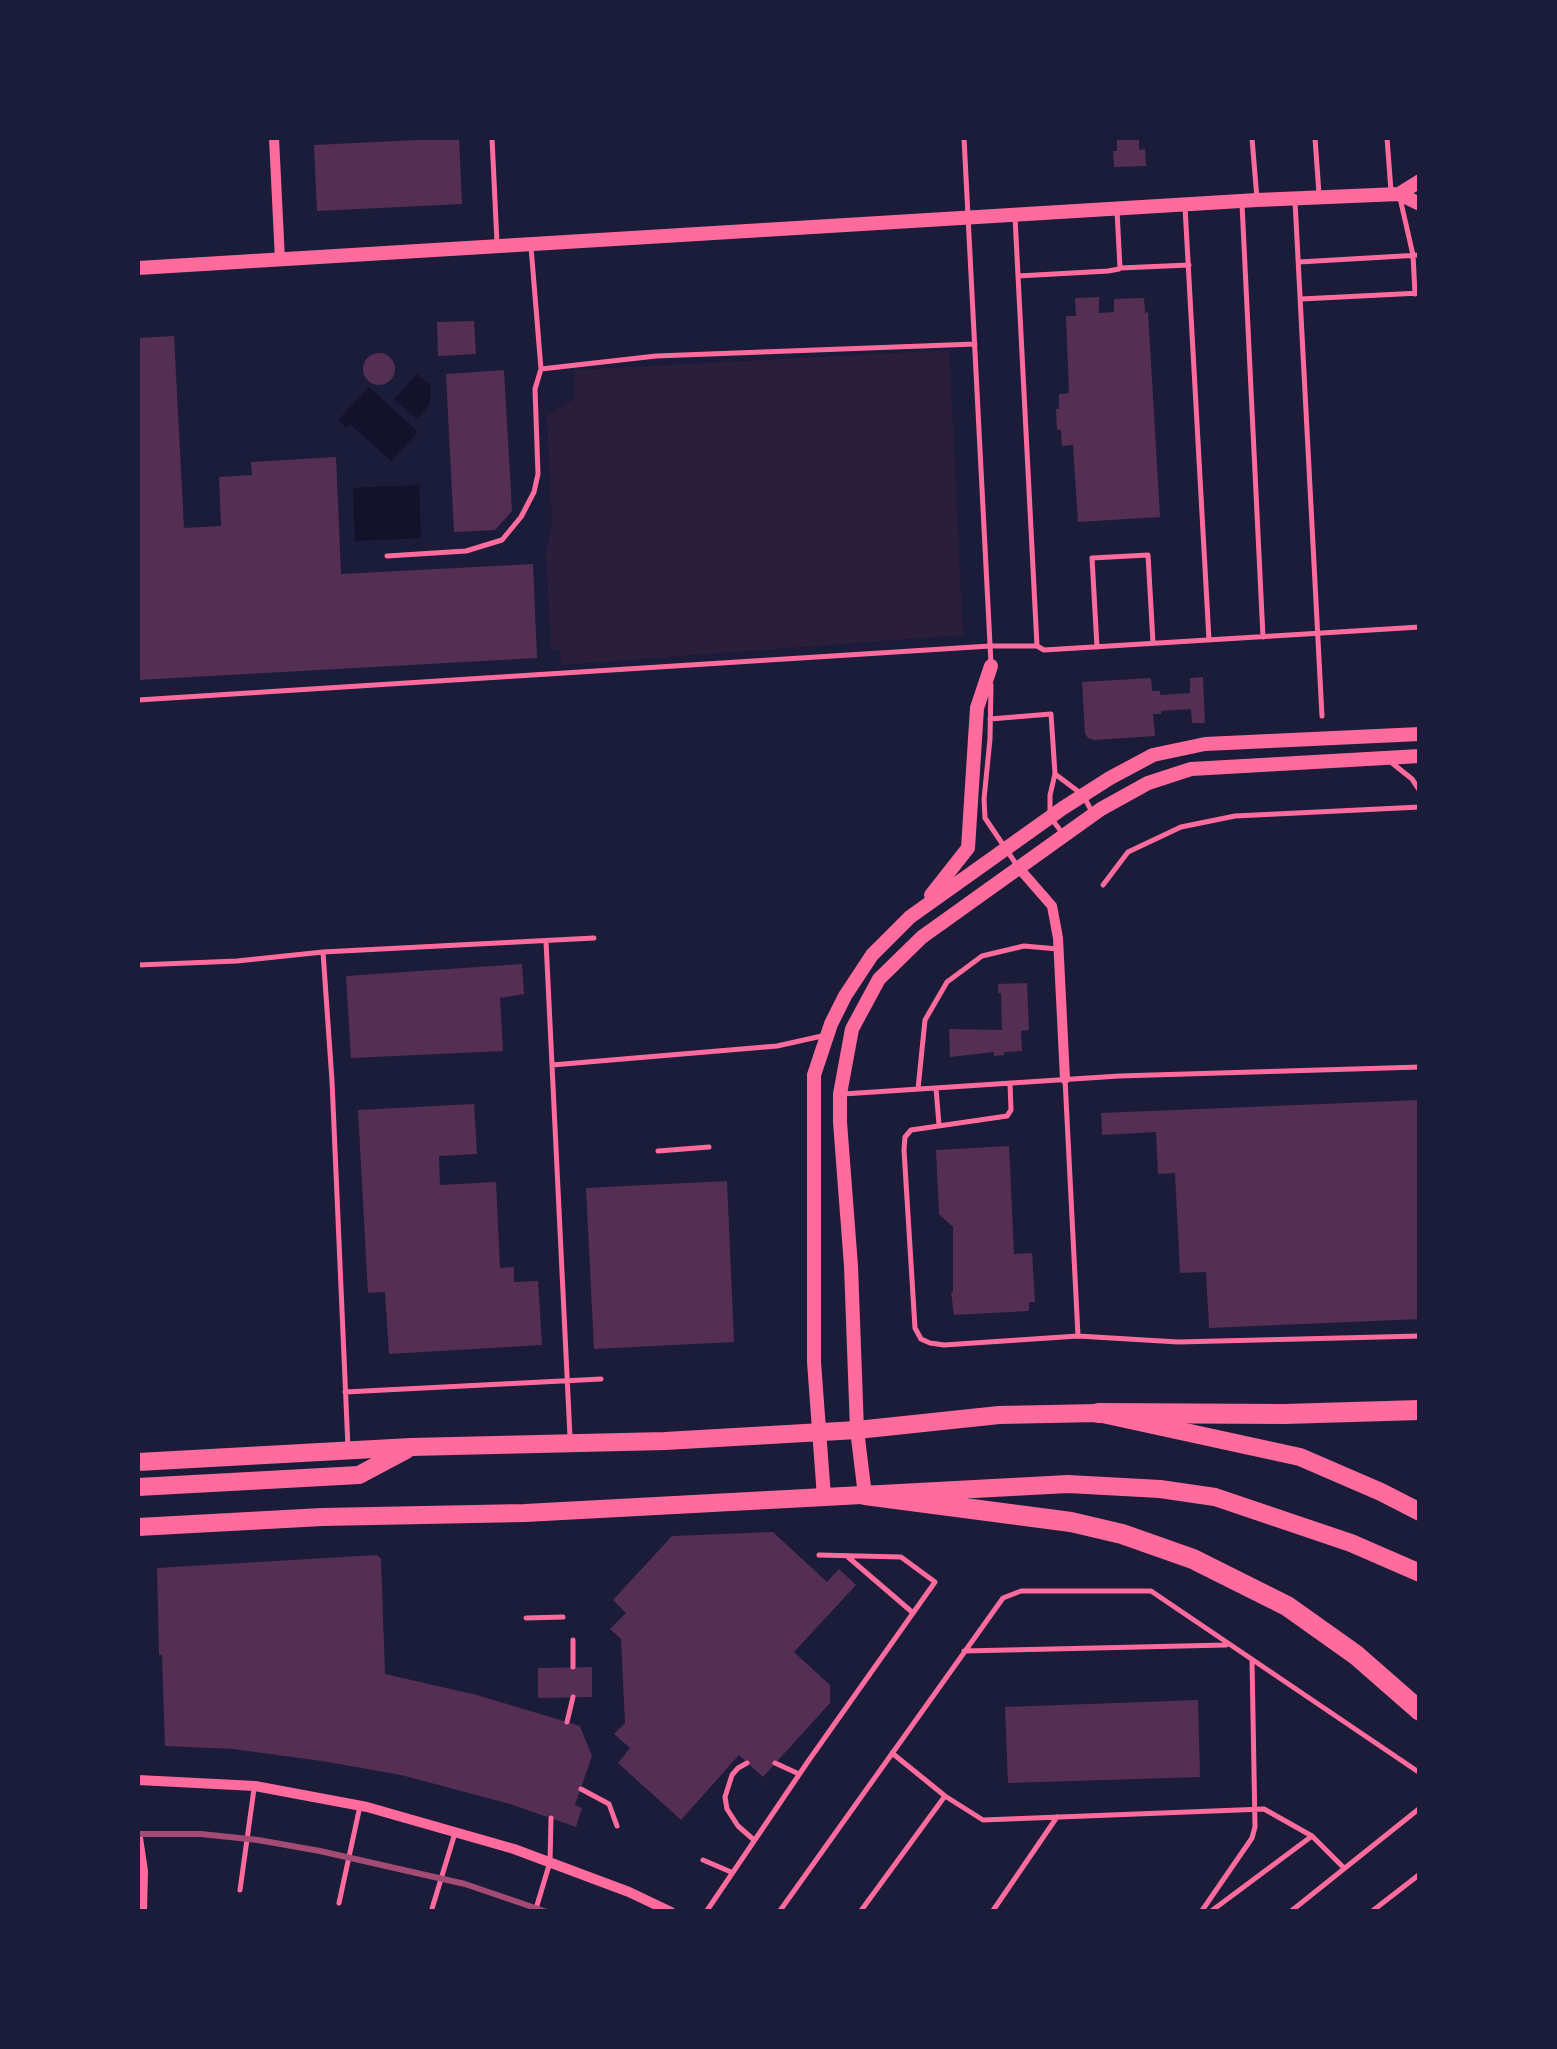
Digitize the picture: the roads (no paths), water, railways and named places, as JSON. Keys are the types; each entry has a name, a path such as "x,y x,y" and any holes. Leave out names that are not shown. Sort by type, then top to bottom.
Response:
{"highway":[{"path":"138,1462 411,1447 665,1442 858,1430 998,1416 1420,1410"},
{"path":"1098,1413 1300,1457 1420,1512"},
{"path":"138,1487 358,1475 411,1447"},
{"path":"138,1527 322,1517 542,1512 1068,1484 1160,1489 1215,1498 1352,1543 1420,1573"},
{"path":"865,1496 1071,1522 1122,1534 1193,1559 1286,1606 1356,1655 1420,1711"}],"street":[{"path":"274,138 280,260"},
{"path":"1395,194 1420,181"},
{"path":"138,268 1295,198 1395,194 1420,204"},
{"path":"921,909 968,848 977,708 991,666"},
{"path":"824,1496 814,1362 814,1075 845,996 872,955 910,917 1050,817 1153,756 1205,744 1420,734"},
{"path":"865,1496 840,1094 852,1029 879,980 922,936 1094,814 1148,783 1192,768 1420,756"},
{"path":"1018,866 1052,906 1065,1079"},
{"path":"138,1780 255,1786 360,1806 514,1848 650,1907 671,1912"},
{"path":"138,1838 144,1871 142,1912"}],"lane":[{"path":"492,138 497,246"},
{"path":"964,138 991,666 985,818 1018,866"},
{"path":"1252,138 1250,201 1264,636"},
{"path":"1315,138 1319,197"},
{"path":"1301,299 1417,294 1416,255 1395,194 1387,138"},
{"path":"1295,198 1322,716"},
{"path":"1185,204 1209,640"},
{"path":"1117,208 1120,268"},
{"path":"1015,214 1037,646"},
{"path":"387,556 466,551 502,540 521,517 534,492 538,474 536,389 541,369 531,244"},
{"path":"1299,262 1416,255"},
{"path":"1018,276 1189,265"},
{"path":"541,369 656,356 974,344"},
{"path":"1098,647 1092,558 1148,555 1154,643"},
{"path":"138,700 990,646 1037,646 1044,650 1420,627"},
{"path":"990,719 1051,714 1055,774 1050,817 1064,835"},
{"path":"1386,758 1412,778 1420,791"},
{"path":"1055,774 1083,795 1094,814"},
{"path":"1103,885 1128,852 1180,828 1236,816 1420,807"},
{"path":"138,966 594,938"},
{"path":"546,940 570,1444"},
{"path":"918,1089 925,1020 947,982 982,956 1024,946 1058,949"},
{"path":"323,952 348,1450"},
{"path":"552,1065 777,1046 827,1035"},
{"path":"840,1094 1065,1079 1420,1068"},
{"path":"1065,1079 1078,1336"},
{"path":"1010,1083 1011,1110 1007,1116 911,1130 905,1136 915,1328 922,1339 944,1345 1078,1336 1178,1342 1420,1336"},
{"path":"936,1088 939,1125"},
{"path":"658,1151 710,1147"},
{"path":"345,1392 601,1379"},
{"path":"706,1912 935,1582 901,1556 819,1554"},
{"path":"846,1555 913,1613"},
{"path":"778,1912 1003,1598 1022,1592 1151,1591 1420,1773"},
{"path":"526,1618 563,1617"},
{"path":"573,1640 574,1667"},
{"path":"964,1651 1230,1644"},
{"path":"1201,1912 1252,1838 1252,1660"},
{"path":"567,1722 573,1697"},
{"path":"892,1753 945,1796 983,1820 1264,1809 1312,1836 1344,1868"},
{"path":"748,1763 732,1775 725,1797 727,1809 738,1826 754,1840"},
{"path":"776,1763 800,1774"},
{"path":"240,1890 255,1786"},
{"path":"581,1789 609,1804 617,1826"},
{"path":"860,1912 945,1796"},
{"path":"339,1903 360,1806"},
{"path":"1290,1912 1420,1808"},
{"path":"992,1912 1057,1817"},
{"path":"536,1912 550,1862 550,1818"},
{"path":"431,1912 455,1832"},
{"path":"1210,1912 1312,1836"},
{"path":"702,1860 731,1872"},
{"path":"1371,1912 1420,1874"},
{"path":"1299,1904 1305,1912"}],"railway":[{"path":"138,1834 201,1834 320,1851 465,1884 547,1912"}]}
